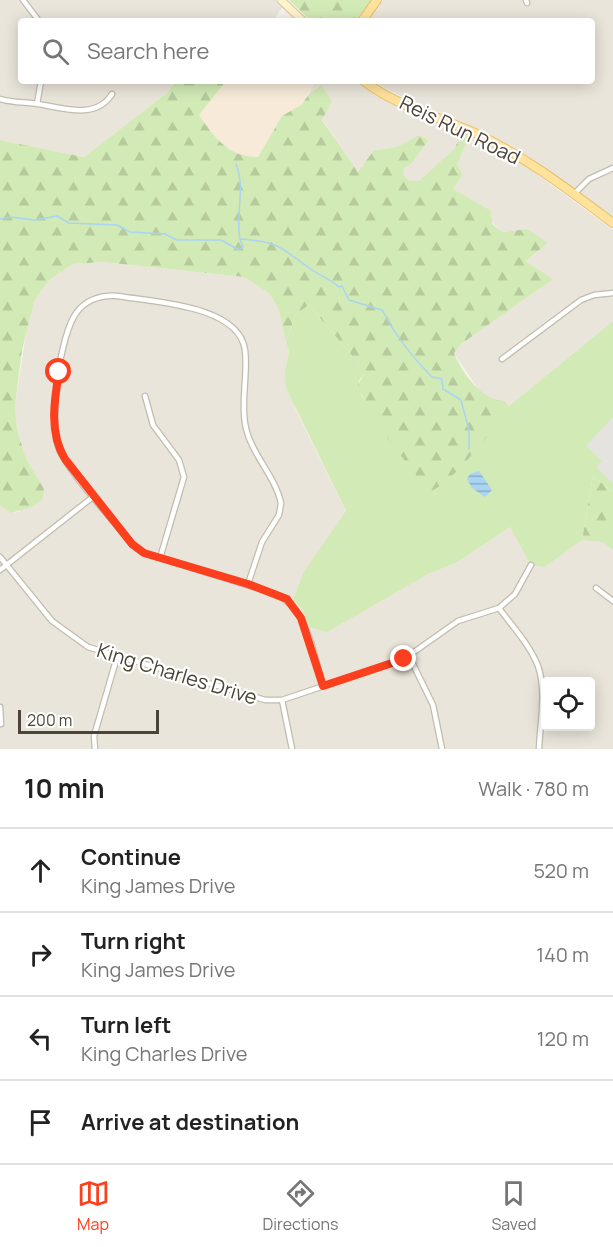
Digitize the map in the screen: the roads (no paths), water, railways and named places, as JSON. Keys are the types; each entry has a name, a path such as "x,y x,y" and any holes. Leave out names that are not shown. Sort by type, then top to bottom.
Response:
{"main road":[{"path":"364,18 377,0"},
{"name":"Reis Run Road","path":"373,84 514,153 613,223"}],"street":[{"path":"23,0 37,18"},
{"path":"281,0 300,18"},
{"path":"37,104 40,84"},
{"path":"0,99 65,110 96,109 106,104 112,94"},
{"path":"574,194 589,179 613,168"},
{"path":"502,359 581,300 594,295 613,293"},
{"path":"248,584 262,542 279,515 281,503 246,429 244,345 240,334 225,319 208,313 111,296 95,298 77,311 69,327 56,391 55,432 58,446 65,459 132,544 144,553 281,596 295,608 304,625 323,686"},
{"path":"146,396 153,425 179,460 184,477 160,558"},
{"path":"0,570 94,496"},
{"name":"King Charles Drive","path":"0,556 60,629 88,647 258,699 282,700 409,656 452,624 499,608 515,594 531,565"},
{"path":"596,588 613,601"},
{"path":"499,608 532,655 539,671 542,698 539,749"},
{"path":"409,656 433,705 442,749"},
{"path":"95,749 94,736 117,657"},
{"path":"282,700 292,749"},
{"path":"0,707 1,724"}],"water":[{"path":"479,471 492,490 485,497 472,488 467,479 470,474"}],"waterway":[{"path":"236,164 240,183 240,239"},
{"path":"0,219 10,217 34,220 57,216 69,223 117,225 130,232 165,234 177,240 221,240 239,250 243,247 240,239 280,247 339,287 342,286 349,300 382,310 398,338 417,361 432,377 442,379 443,389 461,400 469,430 469,449"}]}
